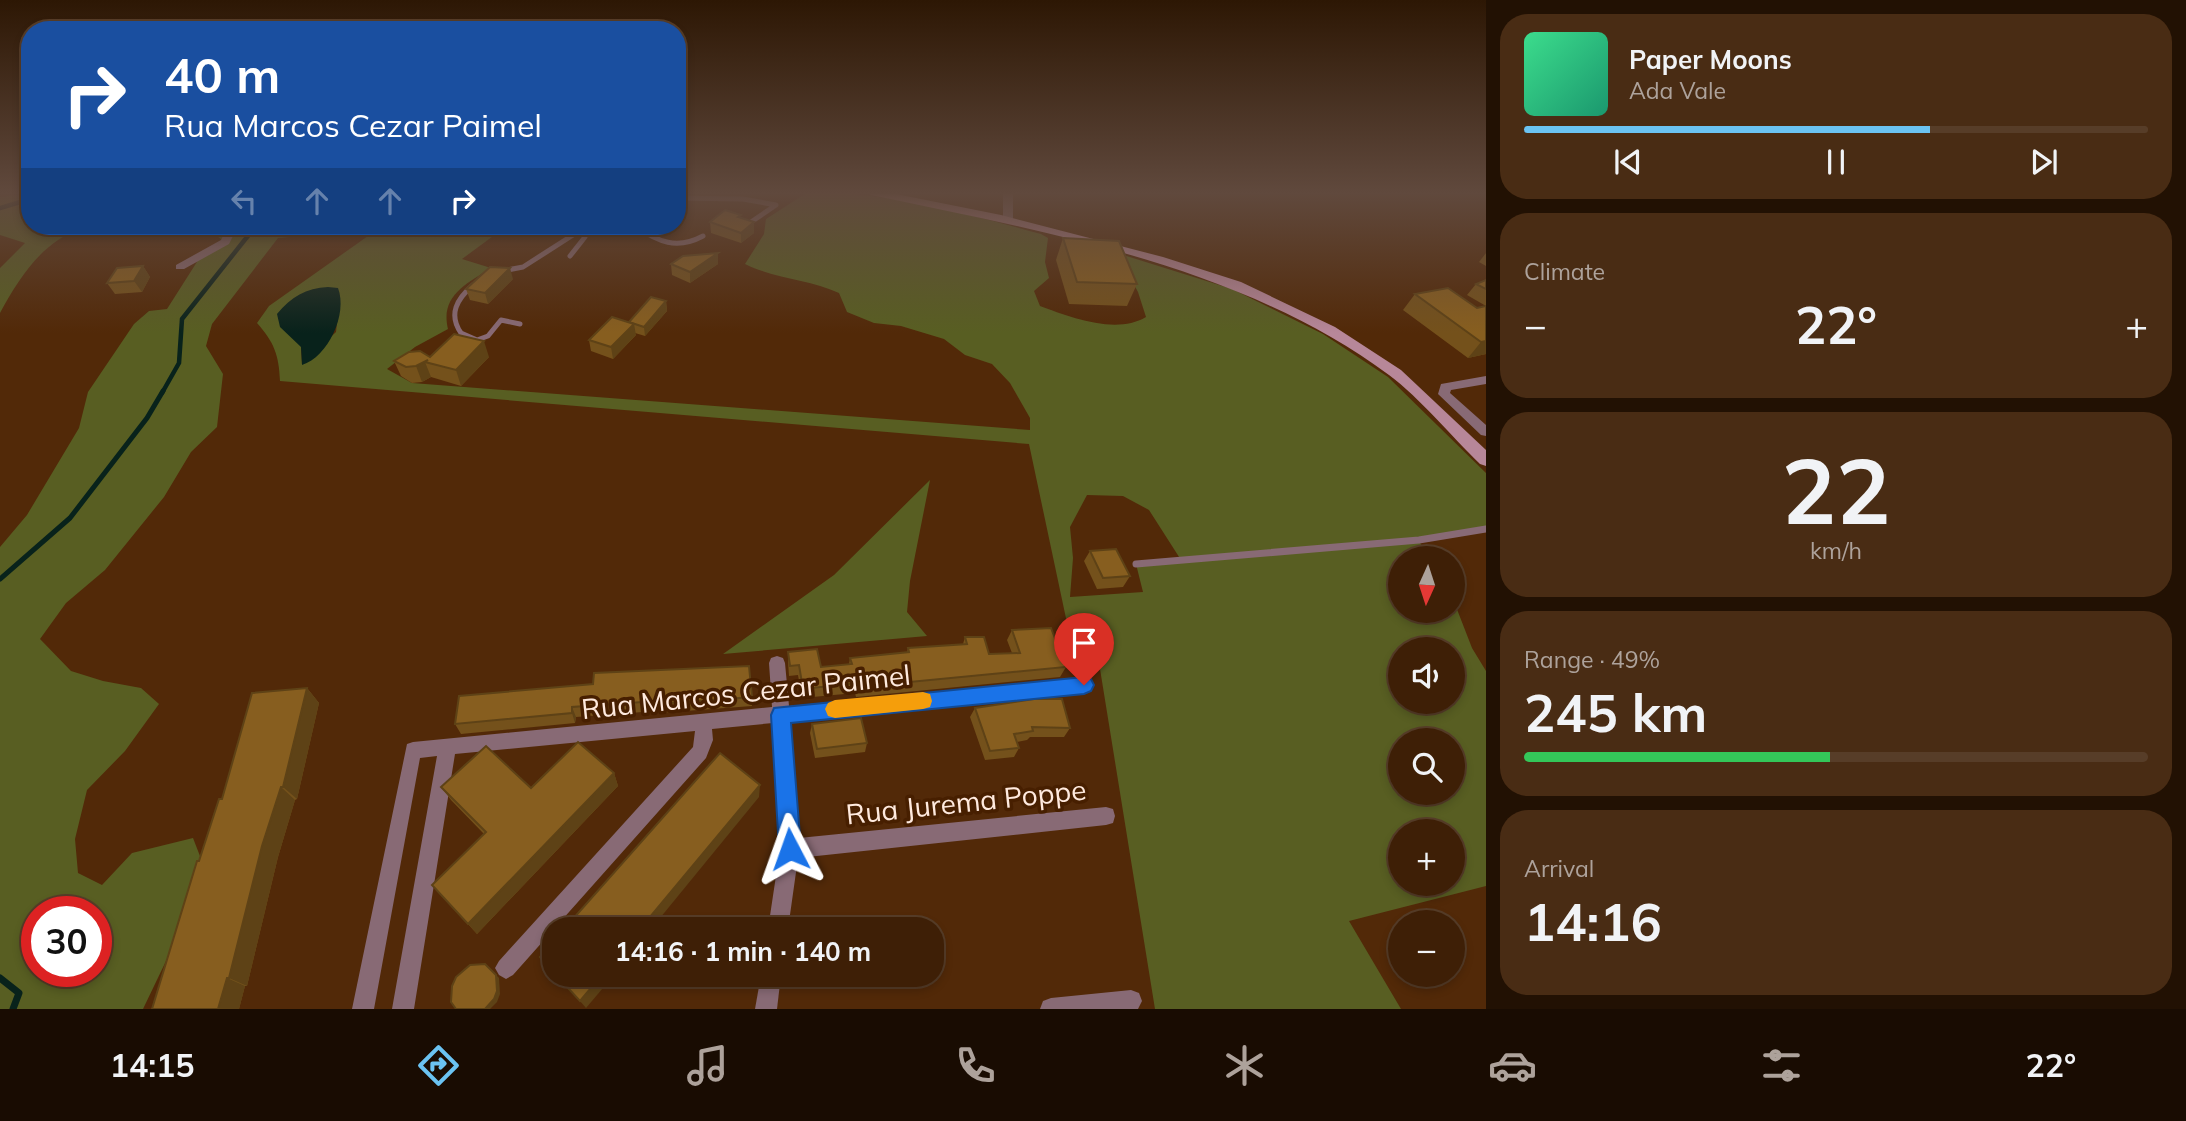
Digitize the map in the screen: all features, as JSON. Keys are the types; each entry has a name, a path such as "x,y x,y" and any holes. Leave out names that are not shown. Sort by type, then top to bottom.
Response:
{"street":[{"path":"180,267 226,239"},
{"path":"1080,239 1236,285 1330,330 1396,373 1486,460"},
{"path":"1486,380 1445,387 1444,394 1486,432"},
{"path":"777,663 790,849 780,917"},
{"name":"Rua Marcos Cezar Paimel","path":"363,1009 413,750 1084,685"},
{"path":"506,968 700,752 704,740 703,722"},
{"path":"403,1009 447,747"},
{"name":"Rua Jurema Poppe","path":"790,849 1106,816"},
{"path":"766,1009 769,987"},
{"path":"1051,1009 1131,1001"}],"lane":[{"path":"491,273 523,267 567,239"},
{"path":"570,256 583,239"},
{"path":"654,239 690,245 699,239"},
{"path":"483,278 464,291 455,303 452,316 458,331 474,340 486,337 501,320 520,324"},
{"path":"1136,564 1419,540 1486,529"}],"green space":[{"path":"13,239 60,239 32,264 0,313 0,268 25,243"},
{"path":"221,239 277,239 212,324 206,346 223,374 217,427 191,452 164,497 105,570 66,603 40,639 71,671 103,681 141,688 159,704 125,751 87,790 75,839 78,873 102,885 132,853 193,838 205,869 190,911 143,1009 0,1009 0,547 27,515 79,428 88,392 134,324 149,311 167,309 202,254 225,242"},
{"path":"364,239 489,239 462,259 491,268 464,286 451,299 448,329 415,347 387,369 412,383 1030,430 1030,418 1010,383 992,364 965,355 944,339 901,326 874,323 847,312 839,293 828,288 745,264 761,239 1048,239 1045,262 1049,278 1034,291 1040,306 1093,322 1121,324 1146,317 1138,292 1117,253 1232,289 1323,334 1388,377 1486,473 1486,529 1419,541 1422,546 1388,546 1388,623 1462,623 1472,648 1486,671 1486,886 1465,891 1465,819 1388,819 1388,896 1447,896 1349,921 1401,1009 1155,1009 1095,638 1067,623 1029,444 280,381 274,349 257,323 269,306","holes":["340,295 336,332 302,364 301,347","1087,495 1123,496 1149,510 1181,560 1136,564 1143,592 1070,597 1073,558 1070,527"]},
{"path":"930,480 910,581 907,612 927,636 723,654 834,575"}],"water":[{"path":"328,287 338,288 338,322 320,353 302,365 301,347 280,327 277,314 300,294"}],"building":[{"path":"1063,239 1119,241 1137,284 1077,282"},
{"path":"718,253 690,272 671,264 683,256"},
{"path":"143,266 134,281 107,283 117,268"},
{"path":"490,267 510,268 485,293 466,289"},
{"path":"1486,280 1486,289 1476,284"},
{"path":"1448,288 1477,308 1486,306 1486,341 1481,342 1415,294"},
{"path":"651,297 666,301 644,327 629,322"},
{"path":"612,317 634,324 611,347 589,340"},
{"path":"454,334 484,341 456,370 425,362 428,360 406,367 394,361 409,352 420,351 430,357"},
{"path":"1116,549 1130,576 1103,578 1090,551"},
{"path":"1051,628 1066,667 858,687 857,683 803,689 799,665 790,666 788,652 817,649 821,667 852,664 850,658 909,652 908,648 967,644 965,637 984,637 989,654 1020,653 1012,630"},
{"path":"749,666 752,697 572,707 572,713 455,724 459,696 593,684 594,673"},
{"path":"307,688 283,787 262,846 229,978 218,1009 152,1009 197,861 219,799 222,799 252,693"},
{"path":"1034,699 1062,699 1070,728 1032,727 1033,731 1014,734 1019,748 990,751 975,708"},
{"path":"861,718 867,743 817,749 812,724"},
{"path":"578,742 614,773 468,924 432,885 486,832 441,787 486,746 531,788"},
{"path":"720,753 760,785 650,917 575,917"},
{"path":"485,964 496,975 497,991 494,999 485,1009 456,1009 451,1002 452,986 456,977 470,965"},
{"path":"567,987 592,987 580,1001"}],"waterway":[{"path":"162,393 179,363 182,319 245,239"},
{"path":"0,579 70,518 147,418 163,391"},
{"path":"0,978 19,993 13,1009"}],"slow traffic":[{"path":"835,709 923,701"}],"route":[{"path":"790,849 780,715 1084,685"}]}
